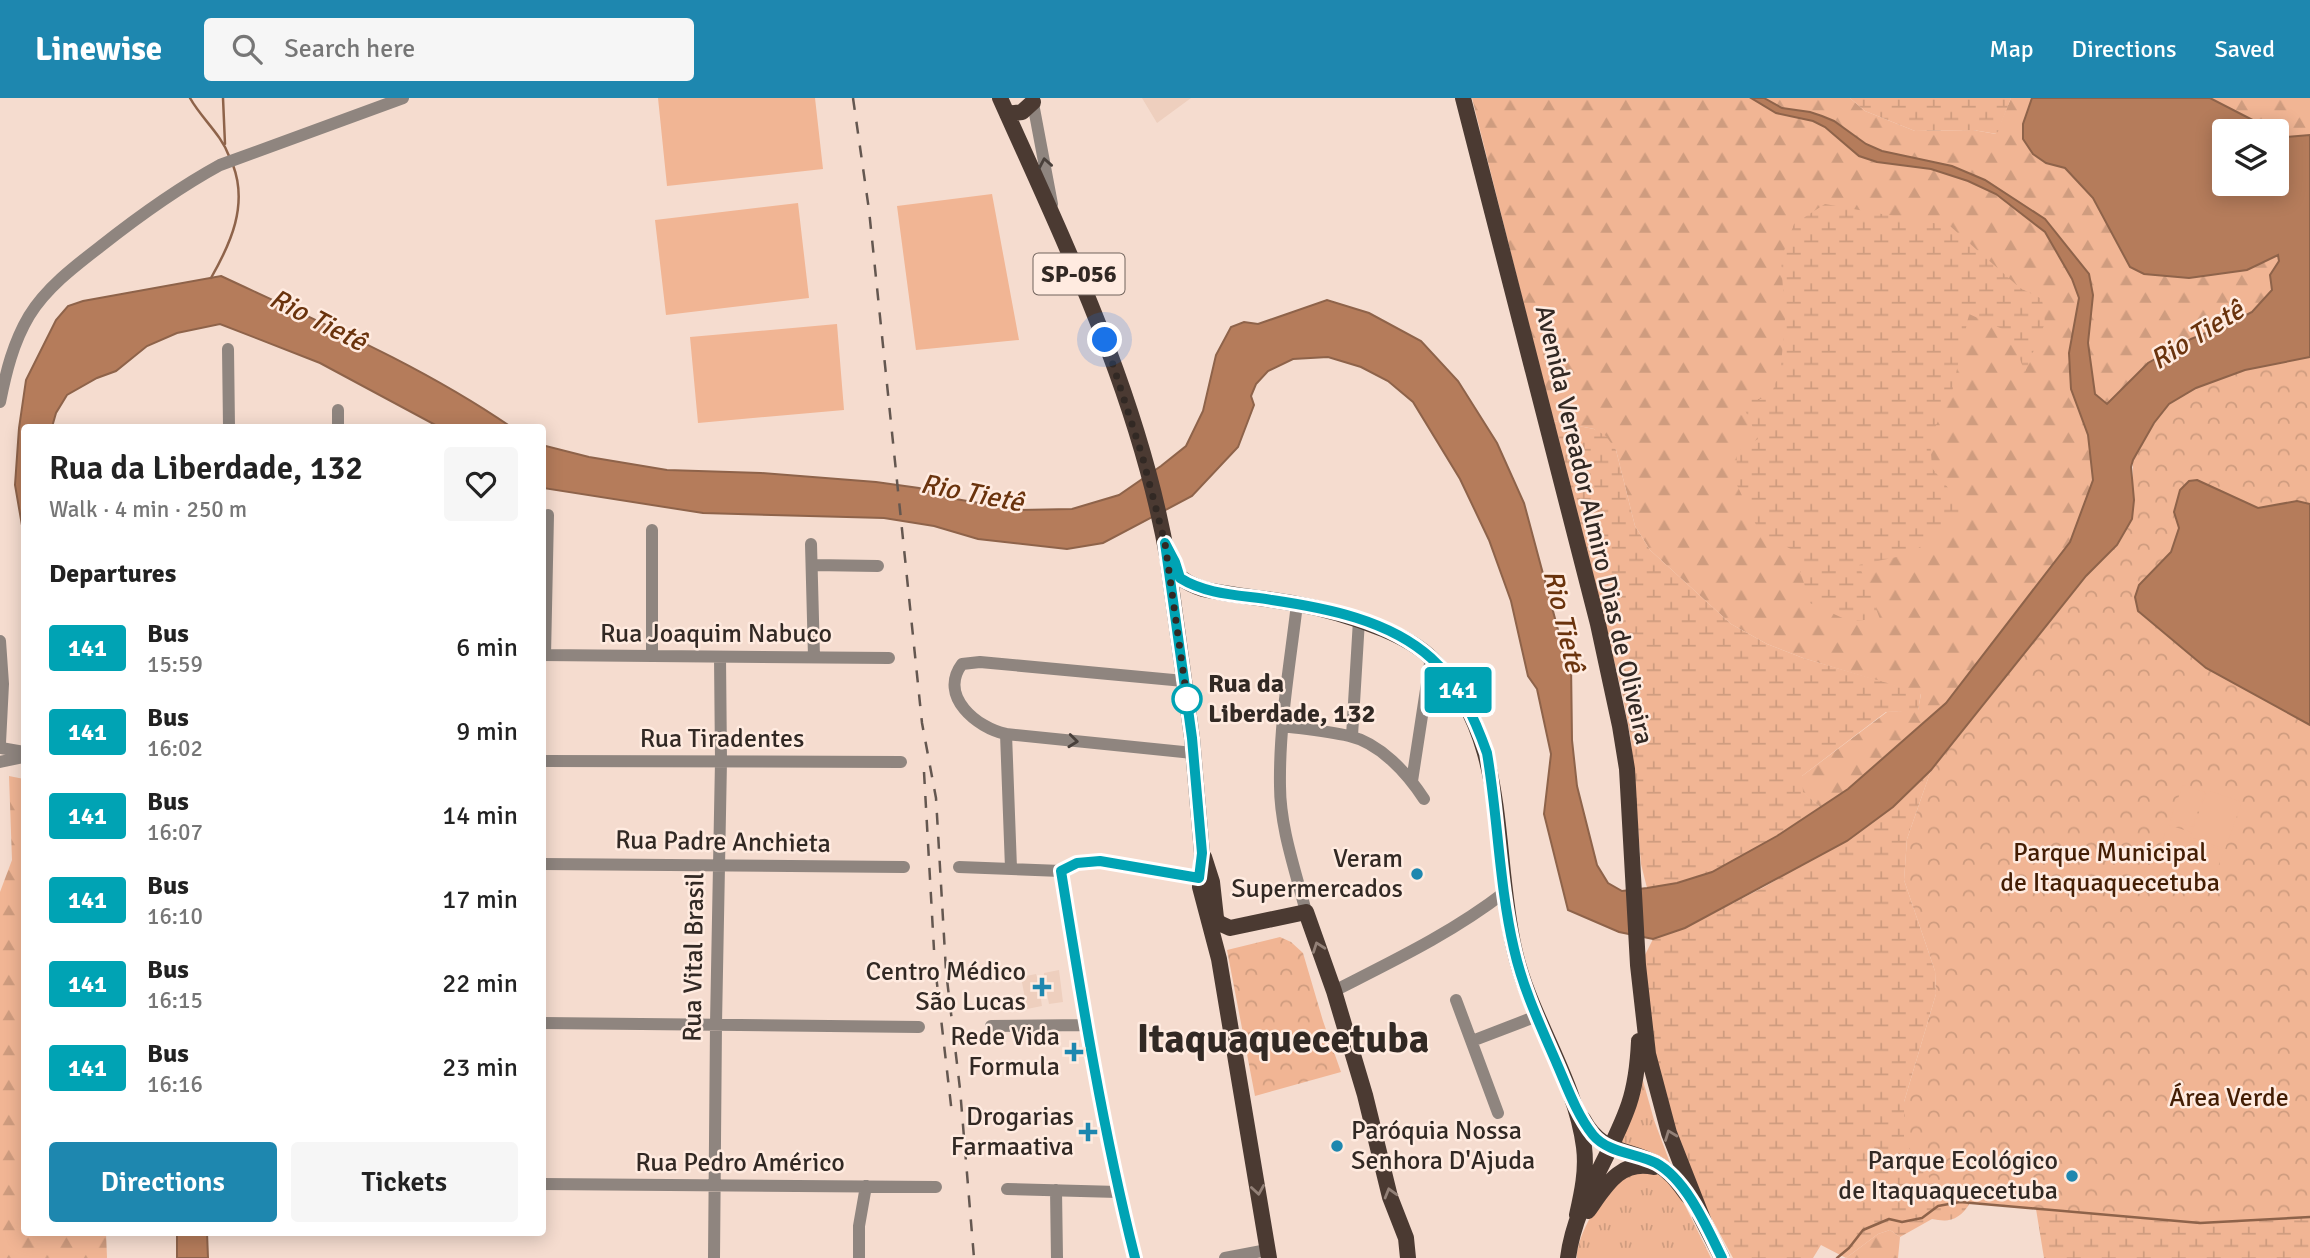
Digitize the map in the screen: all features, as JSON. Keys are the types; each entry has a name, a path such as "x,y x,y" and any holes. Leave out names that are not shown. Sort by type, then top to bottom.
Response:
{"main road":[{"name":"SP-056","path":"1000,98 1081,278 1112,358 1142,455 1168,561 1180,578"},
{"name":"Avenida Vereador Almiro Dias de Oliveira","path":"1463,98 1598,624 1620,726 1627,769 1638,965 1648,1054 1661,1111 1704,1222"},
{"path":"1007,114 1022,112 1033,100"},
{"name":"SP-056","path":"1163,540 1180,578"},
{"path":"1168,561 1176,633 1181,650"},
{"path":"1268,1254 1219,959 1202,900 1199,878 1202,853 1181,650 1180,578 1210,591 1297,604 1360,620 1399,636 1431,657 1457,688 1467,704 1487,753 1514,948 1537,1016 1571,1095 1596,1138 1610,1147 1655,1162 1666,1170 1679,1184 1704,1222 1723,1258"},
{"path":"1180,607 1189,595 1210,591"},
{"path":"1202,853 1212,882 1219,923 1230,928 1306,912 1334,991 1365,1095 1390,1197 1406,1238 1408,1258"},
{"path":"1199,878 1207,886 1211,906 1215,911"},
{"path":"1219,959 1221,941 1230,928"},
{"name":"Avenida Vereador Almiro Dias de Oliveira","path":"1577,1215 1629,1106 1637,1075 1642,1010"},
{"path":"1568,1258 1583,1188 1585,1158 1571,1095"},
{"path":"1585,1123 1594,1128 1606,1129 1618,1121 1629,1106"},
{"path":"1570,1239 1605,1188 1623,1170 1635,1166 1666,1170"}],"street":[{"path":"0,402 8,365 19,333 42,298 120,231 193,180 220,165 403,98"},
{"path":"1033,100 1056,224"},
{"path":"228,349 229,424"},
{"path":"338,410 338,424"},
{"path":"546,585 548,515"},
{"path":"652,530 652,656"},
{"path":"811,544 814,657"},
{"path":"813,565 878,566"},
{"path":"1297,604 1283,726 1280,786 1281,804 1306,912"},
{"path":"1352,736 1360,620"},
{"path":"0,641 0,752"},
{"name":"Rua Joaquim Nabuco","path":"546,655 890,658"},
{"name":"Rua Vital Brasil","path":"714,1258 720,657"},
{"path":"1412,781 1431,657"},
{"path":"1185,681 967,662 962,664 956,675 957,696 970,718 982,726 1006,734 1193,753"},
{"path":"1283,726 1352,736 1386,756 1412,781 1424,799"},
{"path":"1006,734 1011,869"},
{"path":"0,752 21,752"},
{"path":"0,752 21,756"},
{"name":"Rua Tiradentes","path":"546,761 901,762"},
{"path":"959,867 1061,871 1077,863 1100,861 1199,878"},
{"name":"Rua Padre Anchieta","path":"546,864 904,867"},
{"path":"1061,871 1086,1025 1118,1192 1135,1258"},
{"path":"1334,991 1434,941 1505,892"},
{"path":"1456,1000 1498,1113"},
{"path":"1472,1041 1537,1016"},
{"path":"546,1023 919,1027"},
{"path":"991,1026 1086,1025"},
{"name":"Rua Pedro Américo","path":"546,1184 936,1187"},
{"path":"859,1258 859,1226 866,1186"},
{"path":"1007,1189 1118,1192"},
{"path":"1055,1190 1057,1258"},
{"path":"1225,1258 1268,1254"}],"shaded area":[{"path":"1142,98 1191,98 1157,123"},
{"path":"1751,98 1764,98 1782,108 1822,116 1882,151 1952,166 1985,180 2045,219 2089,274 2093,295 2088,343 2095,394 2107,404 2148,363 2191,339 2252,312 2272,290 2270,275 2279,261 2278,255 2247,270 2189,278 2144,274 2130,267 2093,198 2065,168 2046,163 2033,154 2023,139 2023,124 2032,98 2210,98 2251,119 2212,119 2212,196 2289,196 2289,137 2310,135 2310,357 2245,370 2196,388 2169,404 2154,423 2133,460 2132,519 2117,545 2086,576 1931,770 1893,807 1847,841 1685,928 1653,939 1619,932 1568,910 1544,814 1551,754 1537,689 1528,676 1511,601 1489,540 1460,479 1413,402 1388,381 1361,367 1328,357 1293,359 1268,371 1256,384 1251,396 1254,405 1238,447 1192,496 1103,543 1067,549 978,539 934,526 884,518 703,513 546,488 546,446 589,457 667,470 761,473 876,482 919,488 950,498 1019,510 1072,509 1119,495 1186,446 1203,411 1216,355 1231,327 1244,322 1258,324 1327,300 1369,313 1421,341 1458,381 1497,443 1524,503 1564,652 1571,662 1572,740 1577,786 1597,865 1608,883 1622,891 1677,883 1712,872 1777,836 1848,789 1946,703 2070,542 2093,480 2088,435 2071,389 2069,353 2079,298 2072,279 2045,232 1996,194 1931,169 1877,162 1859,156 1825,127 1813,121 1776,113"},
{"path":"221,276 406,364 506,424 433,424 320,363 220,324 177,333 147,346 116,371 67,395 53,424 21,424 21,520 15,485 19,428 26,380 56,320 68,306"},
{"path":"2197,480 2258,508 2297,501 2310,504 2310,725 2206,668 2138,611 2135,597 2139,585 2171,552 2179,528 2174,512 2180,490 2189,481"},
{"name":"Centro Médico São Lucas","path":"1059,970 1063,1002 1049,1004 1047,993 1040,993 1042,1006 1027,1009 1021,977 1036,974 1038,981 1044,981 1044,973"},
{"path":"177,1236 207,1236 208,1258 177,1258"}],"green space":[{"path":"658,98 815,98 823,169 667,186"},
{"path":"1472,98 1751,98 1776,113 1813,121 1825,127 1860,156 1877,162 1931,169 1996,194 2045,232 2072,279 2079,298 2069,353 2071,389 2088,435 2093,480 2070,542 1946,703 1848,789 1820,807 1802,792 1802,776 1887,712 1918,710 1921,694 1803,658 1767,644 1731,624 1650,550 1635,526 1616,450 1594,429 1553,421"},
{"path":"1764,98 1850,98 1865,111 1915,131 1973,130 1996,134 2011,98 2032,98 2023,124 2033,153 2045,163 2065,168 2093,198 2130,267 2247,270 2278,254 2280,261 2270,275 2273,290 2252,312 2191,339 2148,363 2106,405 2095,394 2088,343 2093,295 2045,219 1985,180 1952,166 1882,151 1866,144 1834,121 1810,112 1782,108"},
{"path":"1850,98 2011,98 1997,134 1973,130 1915,131 1865,111"},
{"path":"2210,98 2310,98 2310,135 2289,137 2289,119 2250,119"},
{"path":"992,194 1019,340 916,350 897,206"},
{"path":"798,203 809,298 666,315 655,220"},
{"path":"1825,204 1950,226 2020,288 2042,299 2045,323 2025,372 2009,332 1969,314 1952,392 1930,438 1932,468 1966,510 1911,554 1859,565 1880,619 1849,621 1810,603 1794,551 1759,531 1736,483 1737,452 1758,439 1740,399 1770,399 1781,366 1785,319 1781,259 1794,224"},
{"path":"837,324 844,410 698,423 690,337"},
{"name":"Parque Municipal de Itaquaquecetuba","path":"2310,357 2310,1217 2200,1223 1970,1203 1933,1183 1904,1140 1904,1102 1936,994 1935,971 1904,880 1907,839 1931,770 2086,576 2117,544 2132,519 2133,460 2154,423 2169,404 2196,388 2245,370"},
{"path":"1553,421 1594,429 1606,436 1616,450 1635,526 1650,550 1731,624 1767,644 1803,658 1921,693 1918,711 1886,712 1802,776 1803,792 1820,807 1777,836 1712,872 1677,883 1647,888 1641,864 1631,740 1622,692"},
{"path":"1931,770 1907,839 1904,880 1935,971 1936,994 1904,1102 1933,1183 1970,1203 1954,1218 1932,1219 1900,1237 1890,1230 1878,1234 1846,1258 1821,1245 1813,1258 1733,1258 1688,1168 1653,1057 1644,957 1653,939 1685,928 1766,886 1893,807"},
{"path":"9,776 21,778 21,1236 106,1236 107,1258 0,1258 0,892 12,860"},
{"path":"2183,785 2205,792 2192,827 2170,820"},
{"path":"2207,790 2242,802 2225,849 2190,837"},
{"path":"2168,825 2191,832 2171,886 2149,878"},
{"path":"2190,839 2224,851 2206,898 2173,886"},
{"path":"1280,937 1291,942 1303,953 1341,1072 1255,1096 1227,950"},
{"path":"1640,1070 1654,1120 1670,1163 1613,1147"},
{"path":"1654,1169 1677,1189 1711,1258 1577,1258 1586,1226 1614,1182 1628,1173"},
{"path":"2036,1209 2200,1223 2310,1217 2310,1258 2044,1258"},
{"path":"1890,1230 1900,1237 1898,1258 1846,1258 1878,1234"}],"waterway":[{"path":"190,98 221,140 229,156"},
{"path":"223,98 225,144"},
{"path":"211,278 231,237 238,209 239,195 233,165"},
{"path":"1837,1258 1863,1230 1889,1219 1902,1222 1922,1218 1938,1206 1960,1202 2200,1223 2310,1217"}],"railway":[{"path":"853,98 869,210 922,723 936,798 946,971 960,1089 974,1258"},
{"path":"924,772 934,950"},
{"path":"936,975 952,1114"}],"bus line":[{"name":"141","path":"1135,1258 1118,1192 1086,1025 1061,871 1077,863 1100,861 1199,878 1202,853 1192,738 1165,543 1180,578 1189,584 1210,591 1335,612 1360,620 1399,636 1431,657 1457,688 1479,730 1487,753 1510,924 1519,968 1571,1095 1596,1138 1610,1147 1655,1162 1674,1177 1704,1222 1722,1258"}],"place":[{"name":"Rua da Liberdade, 132","path":"1187,699"},
{"name":"Veram Supermercados","path":"1417,874"},
{"name":"Centro Médico São Lucas","path":"1042,987"},
{"name":"Rede Vida Formula","path":"1074,1052"},
{"name":"Drogarias Farmaativa","path":"1088,1132"},
{"name":"Paróquia Nossa Senhora D'Ajuda","path":"1337,1146"},
{"name":"Parque Ecológico de Itaquaquecetuba","path":"2072,1176"}],"district":[{"name":"Itaquaquecetuba","path":"1283,1039"}],"route":[{"path":"1105,340 1142,455 1165,543 1187,699"}],"water label":[{"name":"Rio Tietê","path":"318,320"},
{"name":"Rio Tietê","path":"2197,335"},
{"name":"Rio Tietê","path":"972,493"},
{"name":"Rio Tietê","path":"1564,621"}],"park label":[{"name":"Área Verde","path":"2229,1098"}]}
